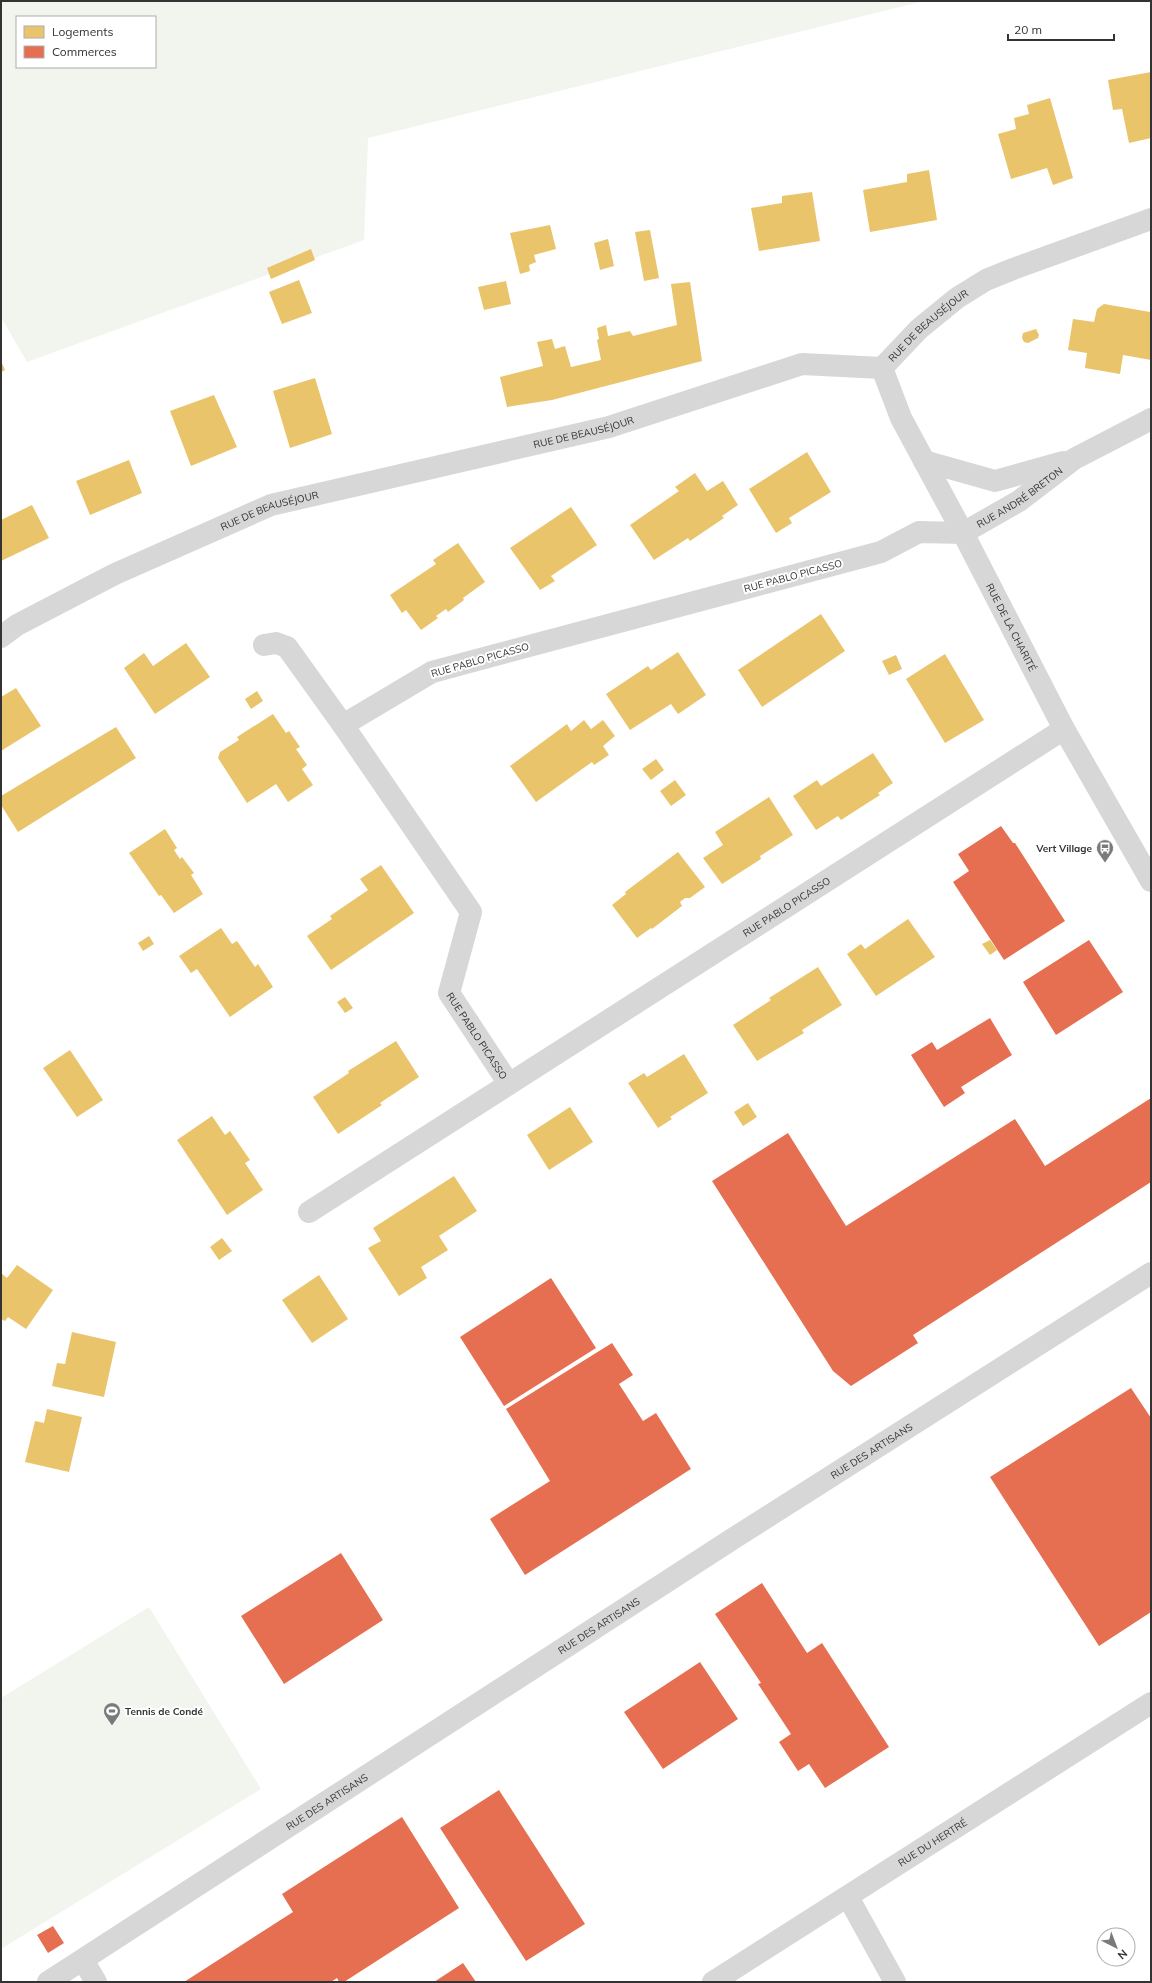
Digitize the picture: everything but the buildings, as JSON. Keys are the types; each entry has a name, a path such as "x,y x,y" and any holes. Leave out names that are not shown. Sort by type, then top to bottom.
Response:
{"street":[{"name":"RUE DE BEAUSÉJOUR","path":"1,637 17,625 115,574 271,504 609,427 802,364 882,368 919,329 957,298 986,280 1151,219"},
{"name":"RUE DE LA CHARITÉ","path":"882,368 901,418 963,533 1064,730 1151,880"},
{"name":"RUE ANDRÉ BRETON","path":"963,533 1019,501 1074,459 1151,419"},
{"name":"RUE ANDRÉ BRETON","path":"924,461 995,481 1074,459"},
{"name":"RUE PABLO PICASSO","path":"509,1084 449,993 471,912 342,725 432,672 881,552 920,532 963,533"},
{"path":"264,645 276,643 287,647 342,725"},
{"name":"RUE PABLO PICASSO","path":"309,1212 1064,730"},
{"name":"RUE DES ARTISANS","path":"48,1982 727,1542 1151,1273"},
{"name":"RUE DU HERTRÉ","path":"713,1982 1151,1703"},
{"path":"848,1897 895,1982"},
{"path":"83,1960 96,1982"}],"shaded area":[{"path":"1,1 924,1 368,138 364,240 27,362 1,317"},
{"name":"Tennis de Condé","path":"149,1607 261,1789 1,1949 1,1698"}],"place":[{"name":"Vert Village","path":"1105,863"},
{"name":"Tennis de Condé","path":"112,1726"}]}
